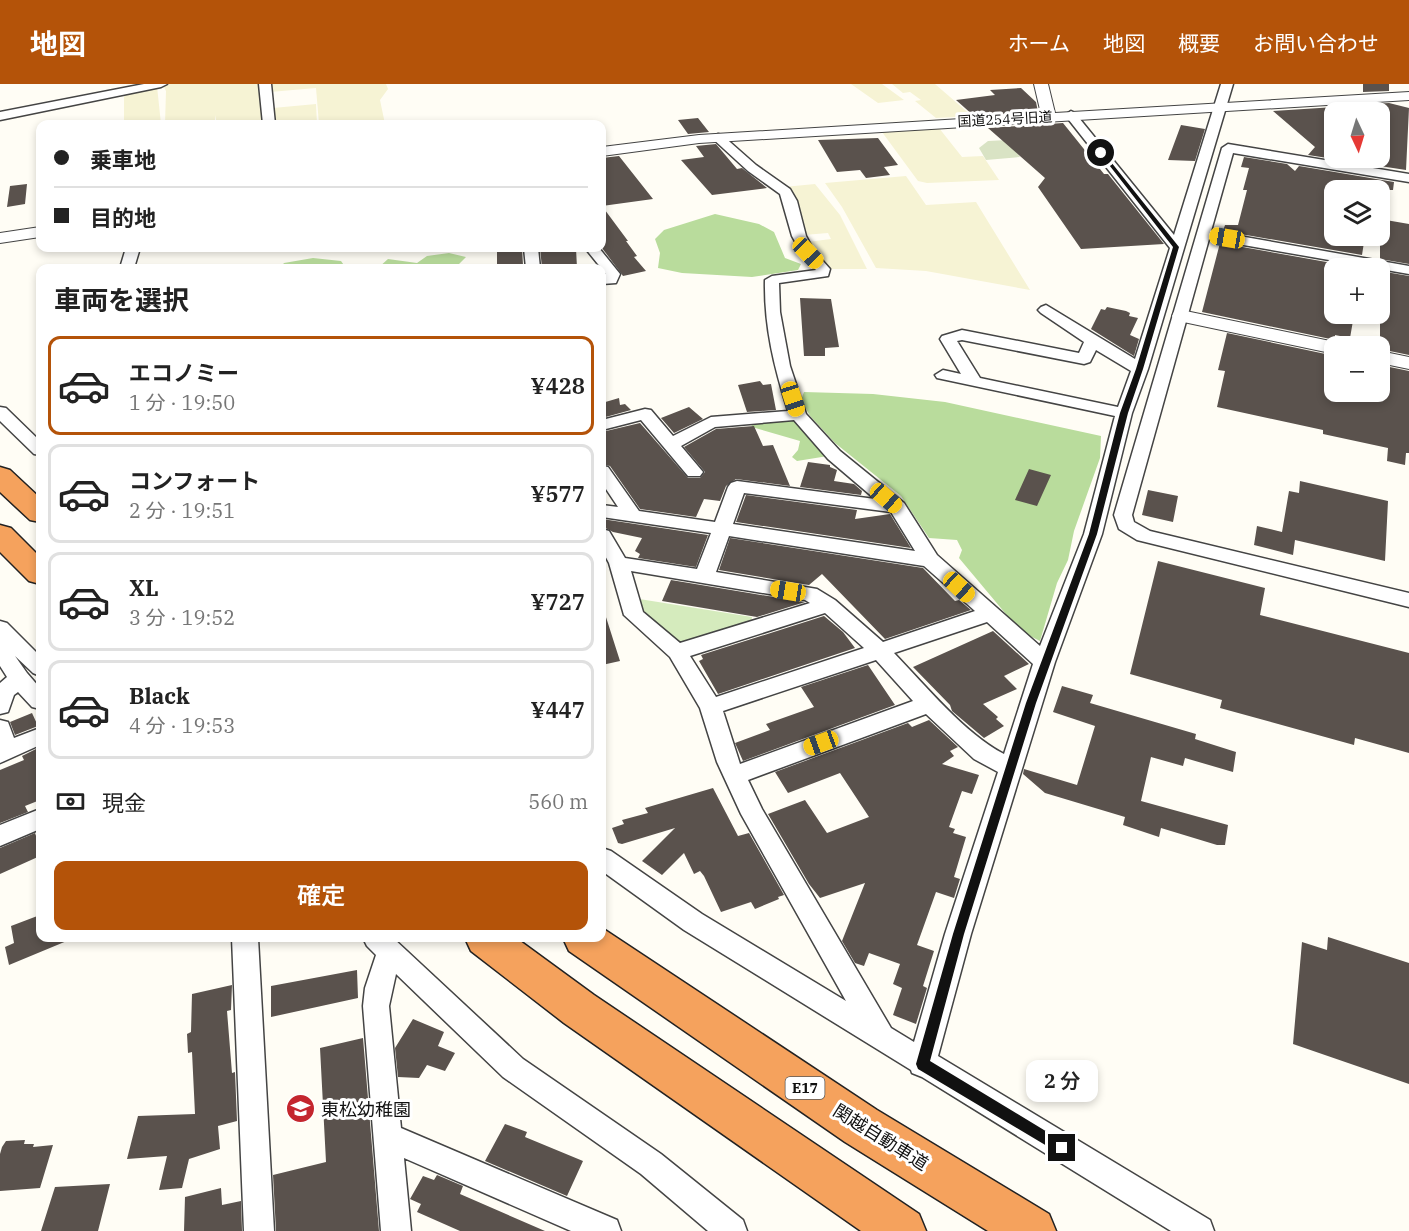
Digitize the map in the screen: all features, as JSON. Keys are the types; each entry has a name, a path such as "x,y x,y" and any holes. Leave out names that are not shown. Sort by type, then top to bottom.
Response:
{"highway":[{"path":"0,476 36,509"},
{"path":"0,535 36,570"},
{"path":"490,942 579,1009 902,1231"},
{"name":"関越自動車道","path":"589,942 861,1125 1032,1231"}],"street":[{"path":"0,116 161,84"},
{"path":"266,84 269,120"},
{"path":"1041,84 1049,117"},
{"path":"922,1064 958,934 1044,662 1093,534 1124,413 1140,369 1156,310 1227,84"},
{"name":"国道254号旧道","path":"606,152 718,138 1409,96"},
{"path":"1071,115 1176,247"},
{"path":"718,138 752,168 785,192 790,201 799,236 808,253 823,269 823,273 772,280 772,312 782,366 798,415 834,455 897,507 930,560 1044,662"},
{"path":"1409,178 1228,148 1123,515 1126,525 1144,536 1409,600"},
{"path":"0,238 36,233"},
{"path":"1204,234 1409,270"},
{"path":"595,252 605,264"},
{"path":"606,265 613,274 611,280 606,280"},
{"path":"1046,310 1092,341 1140,369"},
{"path":"1156,310 1324,346"},
{"path":"974,382 948,339 962,335 1084,359 1092,341"},
{"path":"1390,359 1409,363"},
{"path":"944,375 1124,413"},
{"path":"0,412 36,446"},
{"path":"606,424 645,414 694,472"},
{"path":"670,445 711,422 798,415"},
{"path":"606,477 633,516"},
{"path":"704,577 737,487 897,507"},
{"path":"606,512 930,560"},
{"path":"606,541 620,563 634,615 677,652 711,707 728,762 753,814 883,1039"},
{"path":"620,563 810,594 828,605 879,650 929,704 982,753 1011,768"},
{"path":"677,652 828,605"},
{"path":"711,707 988,614"},
{"path":"0,628 36,664"},
{"path":"0,649 18,679 36,697"},
{"path":"0,706 5,691 18,679"},
{"path":"735,775 929,704"},
{"path":"0,728 3,752 36,738"},
{"path":"0,836 36,821"},
{"path":"606,861 693,922 922,1064 1199,1231"},
{"path":"245,942 259,1231"},
{"path":"383,945 376,1006 396,1231"},
{"path":"383,945 513,1068 651,1164 732,1231"},
{"path":"389,1138 417,1148 606,1231"}],"shaded area":[{"path":"262,84 264,120 216,120 215,115 215,120 165,120 166,91 163,85"},
{"path":"270,84 386,84 388,89 380,100 384,120 319,120 316,88 270,92"},
{"path":"851,84 882,84 904,100 878,103"},
{"path":"892,84 935,84 972,116 936,118 915,101 921,100 910,92 903,93"},
{"path":"157,86 161,120 124,120 124,93"},
{"path":"316,104 317,120 272,120 273,108"},
{"path":"939,128 962,157 983,156 999,180 927,183 918,181 882,132"},
{"path":"906,176 926,205 976,202 1030,290 926,271 876,268 842,207 825,183"},
{"path":"815,184 840,215 867,269 828,269 807,242 831,239 828,233 804,235 784,187"}],"green space":[{"path":"1007,140 1020,157 986,160 979,148 988,141"},
{"path":"715,214 759,224 774,232 785,258 801,264 798,270 752,277 682,273 658,268 660,253 655,239 664,230"},
{"path":"449,253 466,257 459,264 382,264 388,259 417,263 427,256"},
{"path":"313,258 341,261 343,264 283,264"},
{"path":"804,392 873,394 945,402 1101,436 1100,458 1074,531 1068,560 1057,583 1040,641 1020,631 959,558 962,550 957,540 929,538 901,496 835,443 810,416 801,400"},
{"path":"793,418 828,456 797,461 792,457 798,450 800,441 752,427 751,422"},
{"path":"633,598 752,617 751,622 680,642 651,624"}],"building":[{"path":"1363,84 1389,84 1389,91 1363,92"},
{"path":"1021,88 1036,102 1038,112 974,116 956,100 995,95 990,90"},
{"path":"1390,103 1409,108 1406,170 1390,168"},
{"path":"1324,108 1324,157 1308,155 1315,147 1273,111"},
{"path":"698,118 709,132 688,134 678,120"},
{"path":"1063,123 1104,174 1108,174 1164,244 1081,249 1038,187 1045,178 988,128"},
{"path":"1181,125 1205,129 1195,161 1168,160"},
{"path":"878,138 898,165 884,167 890,175 866,178 860,170 837,172 818,140"},
{"path":"716,144 737,169 742,168 767,188 712,195 681,160 704,157 696,146"},
{"path":"619,156 653,199 606,205 606,158"},
{"path":"1244,157 1287,164 1295,171 1299,166 1382,180 1324,180 1324,246 1363,246 1362,255 1223,231 1225,225 1238,225 1247,190 1243,190 1249,168 1241,167"},
{"path":"1390,181 1394,182 1393,190 1390,190"},
{"path":"27,184 25,204 7,207 10,186"},
{"path":"606,211 628,241 626,241 637,256 634,257 646,271 623,276 605,252"},
{"path":"1390,221 1409,224 1409,264 1390,261 1390,258 1380,258 1380,246 1390,246"},
{"path":"1220,243 1324,262 1324,324 1352,324 1350,336 1335,335 1324,338 1202,312"},
{"path":"497,252 522,252 523,264 497,264"},
{"path":"540,252 576,252 577,264 542,264"},
{"path":"1390,273 1409,276 1409,355 1390,351 1390,336 1380,336 1380,324 1390,324"},
{"path":"800,298 831,299 839,347 825,348 825,356 804,356"},
{"path":"1107,307 1126,311 1130,313 1129,316 1138,318 1130,335 1139,339 1134,356 1091,329 1101,309 1105,310"},
{"path":"1227,333 1324,354 1324,402 1390,402 1390,367 1409,371 1409,453 1406,453 1405,465 1387,461 1388,448 1323,434 1323,430 1217,407 1225,371 1218,370"},
{"path":"760,381 763,385 771,384 776,410 747,412 738,385"},
{"path":"619,398 620,405 625,404 631,410 606,417 606,402"},
{"path":"689,407 703,419 674,433 661,418"},
{"path":"640,423 688,478 700,478 705,472 684,447 716,429 754,426 763,446 773,445 790,486 736,479 726,486 720,501 704,499 696,517 640,509 610,466 606,465 606,431"},
{"path":"808,462 830,465 837,470 834,481 854,484 862,491 861,495 800,487"},
{"path":"1029,469 1051,475 1037,506 1015,500"},
{"path":"1300,481 1388,501 1385,561 1295,540 1293,555 1254,545 1257,526 1282,532 1289,491 1299,493"},
{"path":"1148,490 1178,496 1173,522 1142,515"},
{"path":"746,495 857,510 855,519 890,514 911,548 736,522"},
{"path":"606,520 708,535 696,567 638,558 640,554 635,551 642,538 613,532 606,528"},
{"path":"730,538 923,568 955,601 959,600 971,610 885,639 822,574 809,585 719,570"},
{"path":"1158,561 1265,588 1260,615 1409,653 1409,753 1355,738 1354,745 1220,708 1222,700 1130,674"},
{"path":"671,580 805,602 757,617 662,601"},
{"path":"824,616 843,632 855,648 718,694 699,661 703,659 701,655"},
{"path":"606,617 620,661 606,664"},
{"path":"993,631 1029,664 1004,676 1017,689 983,704 998,717 996,719 1004,726 984,738 952,711 950,705 913,667"},
{"path":"868,665 895,705 743,761 735,743 770,730 766,724 814,707 801,687"},
{"path":"1062,686 1093,695 1090,703 1196,734 1195,739 1236,752 1233,772 1185,758 1183,766 1151,757 1141,801 1228,825 1225,845 1217,845 1161,828 1159,837 1123,825 1125,817 1045,793 1023,774 1024,769 1077,785 1095,726 1053,712"},
{"path":"32,713 36,727 15,735 10,722"},
{"path":"929,720 958,747 950,751 954,756 942,764 979,775 972,794 962,791 949,827 955,829 953,833 966,837 954,877 960,879 954,898 936,892 917,945 934,951 923,986 927,988 916,1024 893,1015 902,988 893,984 900,964 869,953 864,966 855,963 842,941 865,883 820,898 809,884 768,814 805,800 827,833 869,817 840,773 788,793 775,772 908,723 912,727"},
{"path":"36,749 36,802 25,806 28,812 0,823 0,770 24,760 22,756"},
{"path":"713,788 738,836 749,833 784,895 778,897 779,899 755,909 751,902 721,912 704,876 700,871 694,874 684,853 662,875 642,861 675,828 622,844 618,843 612,828 624,824 622,820 648,813 645,808"},
{"path":"35,833 36,858 0,874 0,848"},
{"path":"36,917 36,942 64,942 9,965 5,947 14,943 11,926"},
{"path":"1328,937 1409,963 1409,1084 1293,1044 1302,942 1327,950"},
{"path":"357,970 358,998 271,1017 271,986"},
{"path":"232,985 231,1010 227,1011 232,1073 235,1072 237,1121 218,1126 220,1149 189,1159 182,1188 159,1190 167,1156 127,1159 138,1116 195,1114 192,1052 188,1053 187,1034 191,1032 192,994"},
{"path":"413,1019 444,1032 438,1046 455,1053 445,1071 427,1065 419,1078 398,1077 395,1048"},
{"path":"363,1038 379,1231 276,1231 273,1175 326,1162 320,1048"},
{"path":"505,1124 527,1132 525,1137 583,1161 567,1196 485,1161"},
{"path":"25,1140 24,1144 34,1144 33,1147 53,1145 40,1188 0,1191 2,1147 6,1141"},
{"path":"437,1175 463,1186 460,1194 545,1231 460,1231 417,1212 421,1204 410,1199 423,1176 434,1180"},
{"path":"110,1184 98,1231 41,1231 55,1187"},
{"path":"221,1188 222,1205 241,1201 242,1231 184,1231 185,1197"}],"place":[{"name":"東松幼稚園","path":"300,1109"}],"route":[{"path":"1062,1148 922,1064 958,934 1044,662 1093,534 1124,413 1140,369 1176,247 1101,153"}]}
